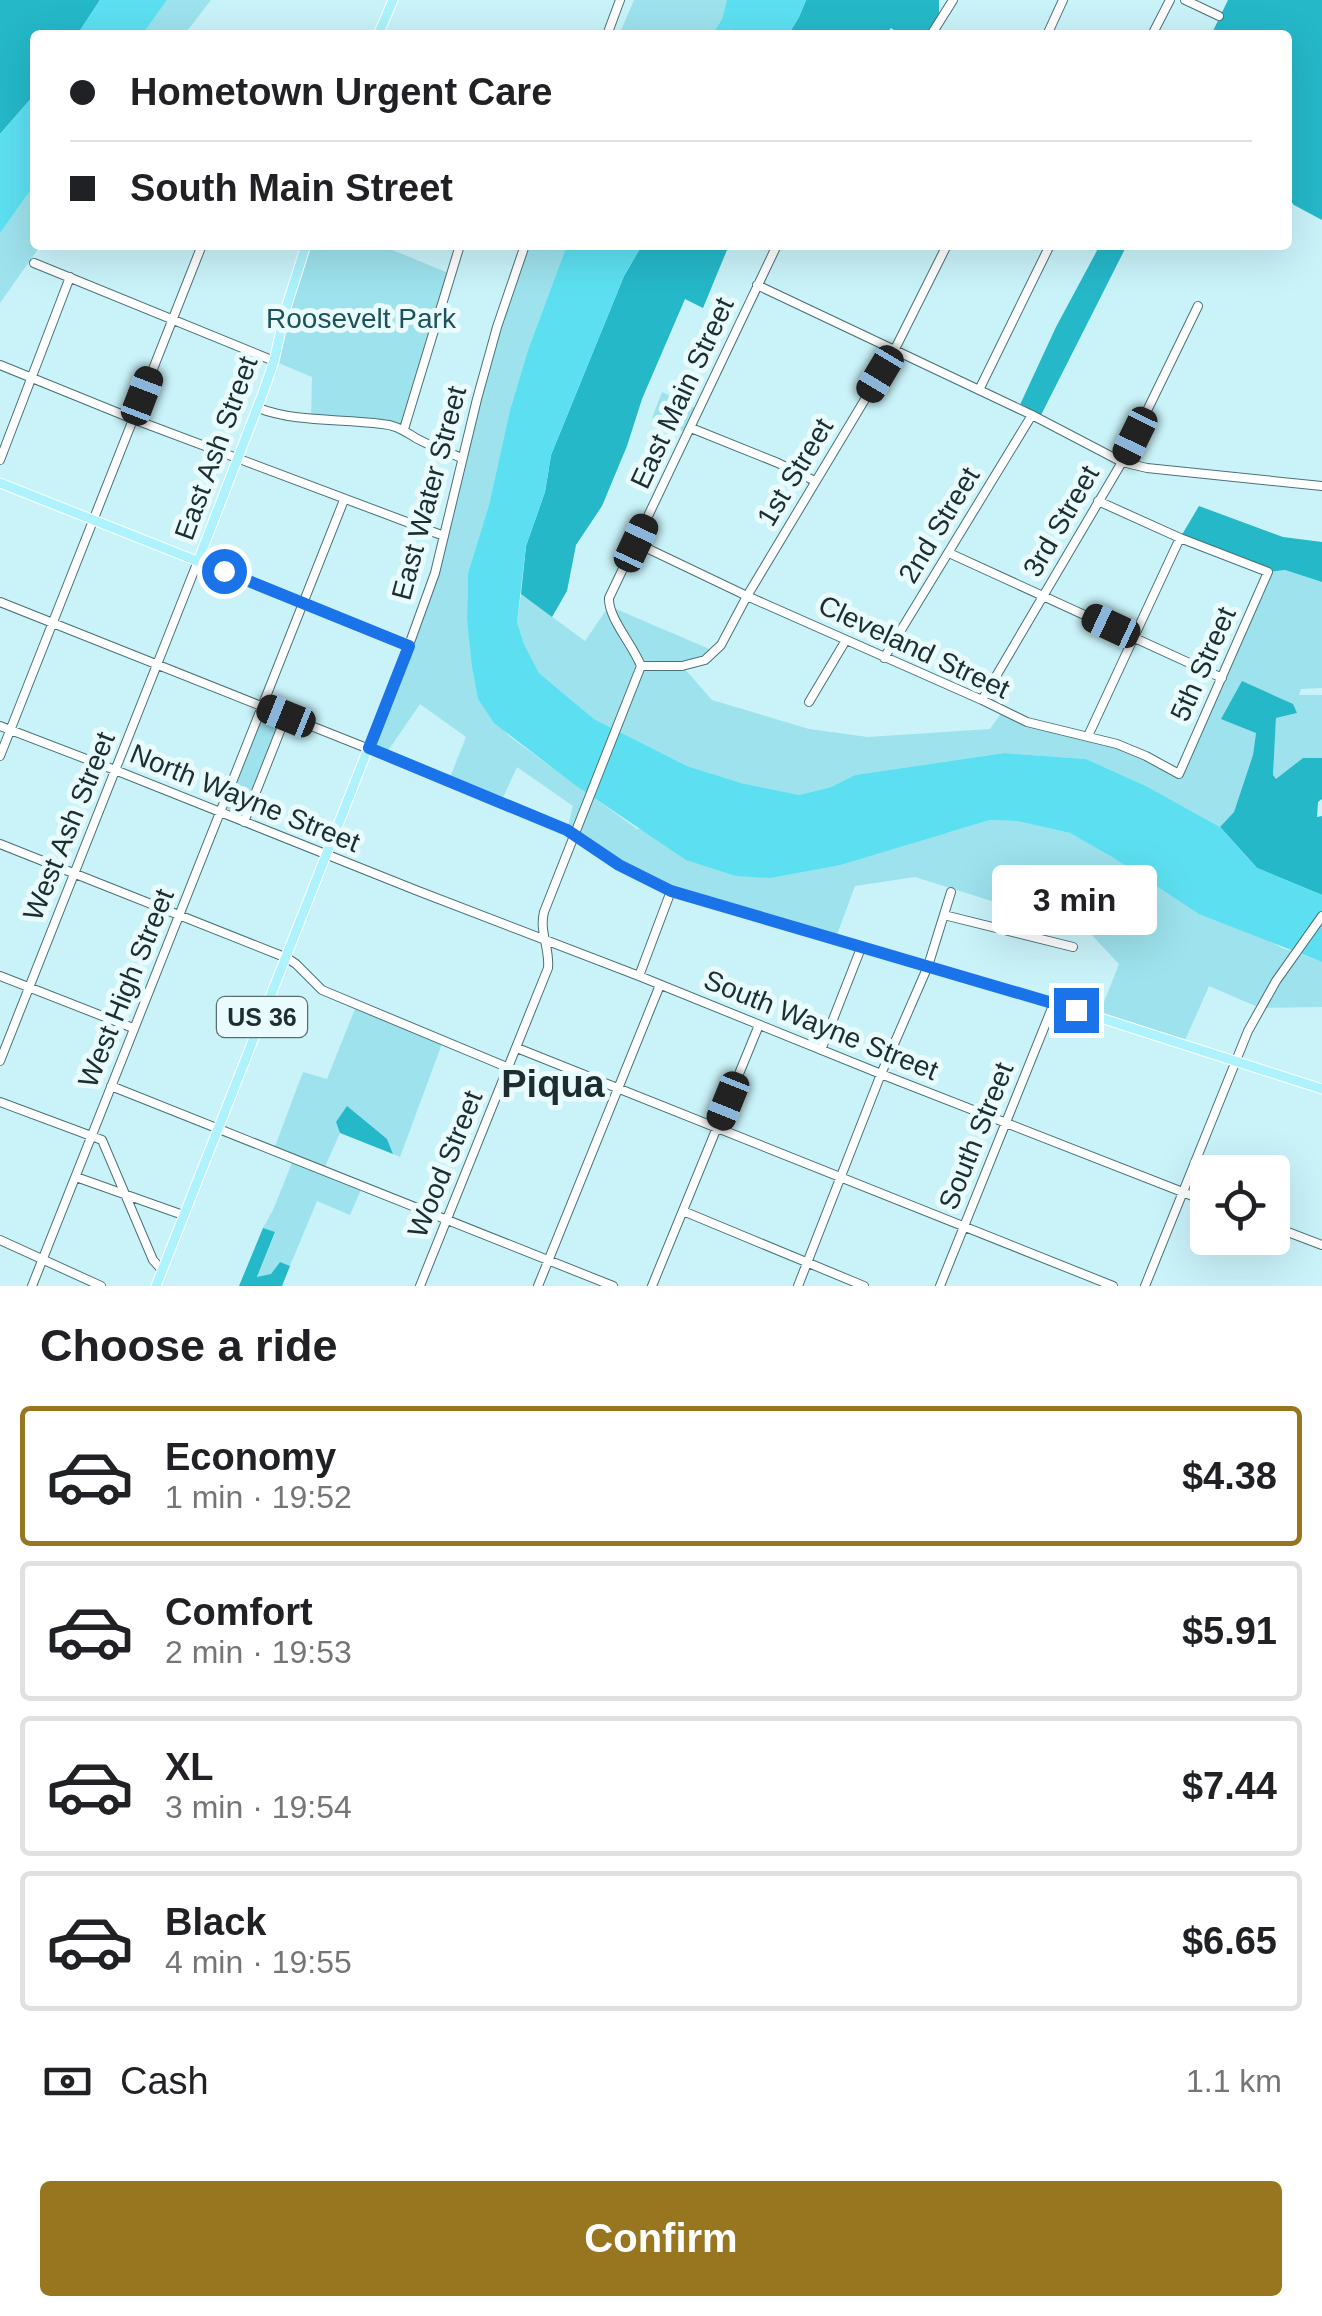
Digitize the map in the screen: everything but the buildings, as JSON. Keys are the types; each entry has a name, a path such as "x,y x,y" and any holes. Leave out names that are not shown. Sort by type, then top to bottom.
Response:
{"main road":[{"path":"380,30 393,0"},
{"name":"East Ash Street","path":"198,561 258,408 304,250"},
{"path":"0,483 409,646"},
{"name":"East Water Street","path":"369,748 409,646"},
{"path":"369,748 575,834 619,865 671,891 1054,1003 1322,1089"},
{"name":"US 36","path":"156,1286 369,748"}],"street":[{"path":"609,30 620,0"},
{"path":"933,30 954,0"},
{"path":"1049,30 1064,0"},
{"path":"1155,30 1170,0"},
{"path":"1185,0 1219,16"},
{"path":"0,756 200,250"},
{"path":"404,428 458,250"},
{"name":"East Water Street","path":"409,646 425,605 461,458 522,250"},
{"name":"East Main Street","path":"641,666 609,606 610,598 774,250"},
{"name":"1st Street","path":"641,666 682,666 706,660 720,645 894,351 944,250"},
{"path":"979,390 1048,250"},
{"path":"34,262 274,361"},
{"path":"0,460 70,278"},
{"path":"757,284 1122,462 1322,486"},
{"name":"3rd Street","path":"982,700 1122,462 1198,306"},
{"path":"0,365 444,536"},
{"path":"258,408 312,420 404,428 461,458"},
{"name":"2nd Street","path":"884,658 1032,416"},
{"path":"692,428 816,481"},
{"name":"West High Street","path":"32,1286 344,500"},
{"path":"1088,736 1180,538 1098,501"},
{"name":"5th Street","path":"1179,774 1268,572 1180,538"},
{"name":"Cleveland Street","path":"636,543 1026,722 1088,736 1146,756 1179,774"},
{"path":"949,553 1222,678"},
{"name":"East Ash Street","path":"157,664 198,561"},
{"path":"0,602 369,748"},
{"path":"809,702 846,640"},
{"name":"West Ash Street","path":"0,1060 157,664"},
{"path":"575,834 641,666"},
{"path":"244,822 286,716"},
{"name":"North Wayne Street","path":"0,726 418,891"},
{"name":"Wood Street","path":"420,1286 548,968 540,925 575,834"},
{"path":"0,844 287,958 322,990 508,1068"},
{"name":"South Wayne Street","path":"418,891 1190,1195"},
{"path":"639,976 671,891"},
{"path":"798,1286 928,966 951,892"},
{"path":"944,916 1073,947"},
{"path":"1146,1286 1260,1008 1322,916"},
{"path":"821,1050 861,948"},
{"path":"0,976 133,1028"},
{"path":"538,1286 660,985"},
{"name":"South Street","path":"940,1286 1054,1003"},
{"path":"652,1286 759,1025"},
{"path":"517,1048 1114,1286"},
{"path":"110,1086 614,1286"},
{"path":"0,1102 102,1140 152,1260 162,1270"},
{"path":"76,1177 183,1214"},
{"path":"683,1211 864,1286"},
{"path":"1290,1233 1322,1245"},
{"path":"0,1240 97,1284"}],"green space":[{"path":"167,0 211,0 188,30 146,30"},
{"path":"634,0 727,0 715,30 621,30"},
{"path":"30,191 30,250 37,250 0,303 0,233"},
{"name":"Roosevelt Park","path":"305,250 392,250 451,274 404,429 311,420 312,377 274,361"},
{"path":"523,250 565,250 528,350 468,573 467,620 478,699 510,737 637,829 947,833 990,820 1017,821 1070,833 1282,948 1322,962 1322,1007 1260,1008 1209,986 1183,1045 1098,1017 1119,964 1088,931 915,877 855,886 835,940 671,891 567,830 573,806 517,767 501,802 449,780 466,737 420,704 385,755 369,749 425,605 461,458"},
{"path":"662,392 700,410 689,434 652,418"},
{"path":"1285,570 1322,582 1322,688 1301,689 1299,695 1322,695 1322,758 1303,758 1276,780 1273,776 1276,718 1296,713 1293,704 1256,733 1253,755 1234,812 1220,827 1146,786 1086,759 1004,753 855,775 831,787 799,795 741,783 687,766 594,719 539,673 517,622 521,594 585,641 609,606 714,651 683,667 712,700 809,729 868,737 990,729 1002,712 1088,736 1179,773 1268,572"},
{"path":"260,706 286,716 244,822 219,812"},
{"path":"357,1004 443,1041 400,1157 393,1154 387,1139 336,1122 340,1133 324,1169 363,1185 350,1215 317,1201 290,1266 280,1262 271,1274 257,1278 275,1233 263,1228 294,1158 274,1149 303,1072 327,1079"}],"shaded area":[{"path":"0,0 100,0 80,30 30,30 30,100 0,134"},
{"path":"100,0 167,0 146,30 80,30"},
{"path":"727,0 806,0 791,30 715,30"},
{"path":"806,0 939,0 939,24 935,30 791,30"},
{"path":"1228,0 1322,0 1322,220 1292,203 1292,30 1213,30"},
{"path":"30,100 30,191 0,233 0,134"},
{"path":"565,250 639,250 624,276 551,455 545,492 526,546 517,622 539,673 594,719 687,766 799,795 831,787 855,775 1004,753 1086,759 1146,786 1220,827 1257,868 1322,895 1322,962 1199,914 1070,833 1017,821 990,820 840,865 770,878 736,876 686,860 575,785 494,723 478,699 472,666 467,620 468,573 528,350"},
{"path":"639,250 727,250 703,308 685,299 602,506 576,545 567,591 552,617 521,594 526,546 545,492 551,455 624,276"},
{"path":"1097,250 1124,250 1039,419 1018,409"},
{"path":"1199,506 1283,537 1322,542 1322,582 1285,570 1268,572 1180,538"},
{"path":"1242,681 1293,704 1297,713 1276,718 1276,779 1303,758 1322,758 1322,799 1318,802 1317,817 1322,816 1322,895 1257,868 1220,827 1234,812 1253,755 1256,733 1221,719"},
{"path":"347,1106 387,1139 393,1154 340,1133 336,1122"},
{"path":"263,1228 275,1232 257,1277 271,1274 280,1262 290,1266 282,1286 239,1286"}],"district":[{"name":"Piqua","path":"553,1084"}],"route":[{"path":"224,571 409,646 369,748 567,830 619,865 671,891 1076,1010"}]}
